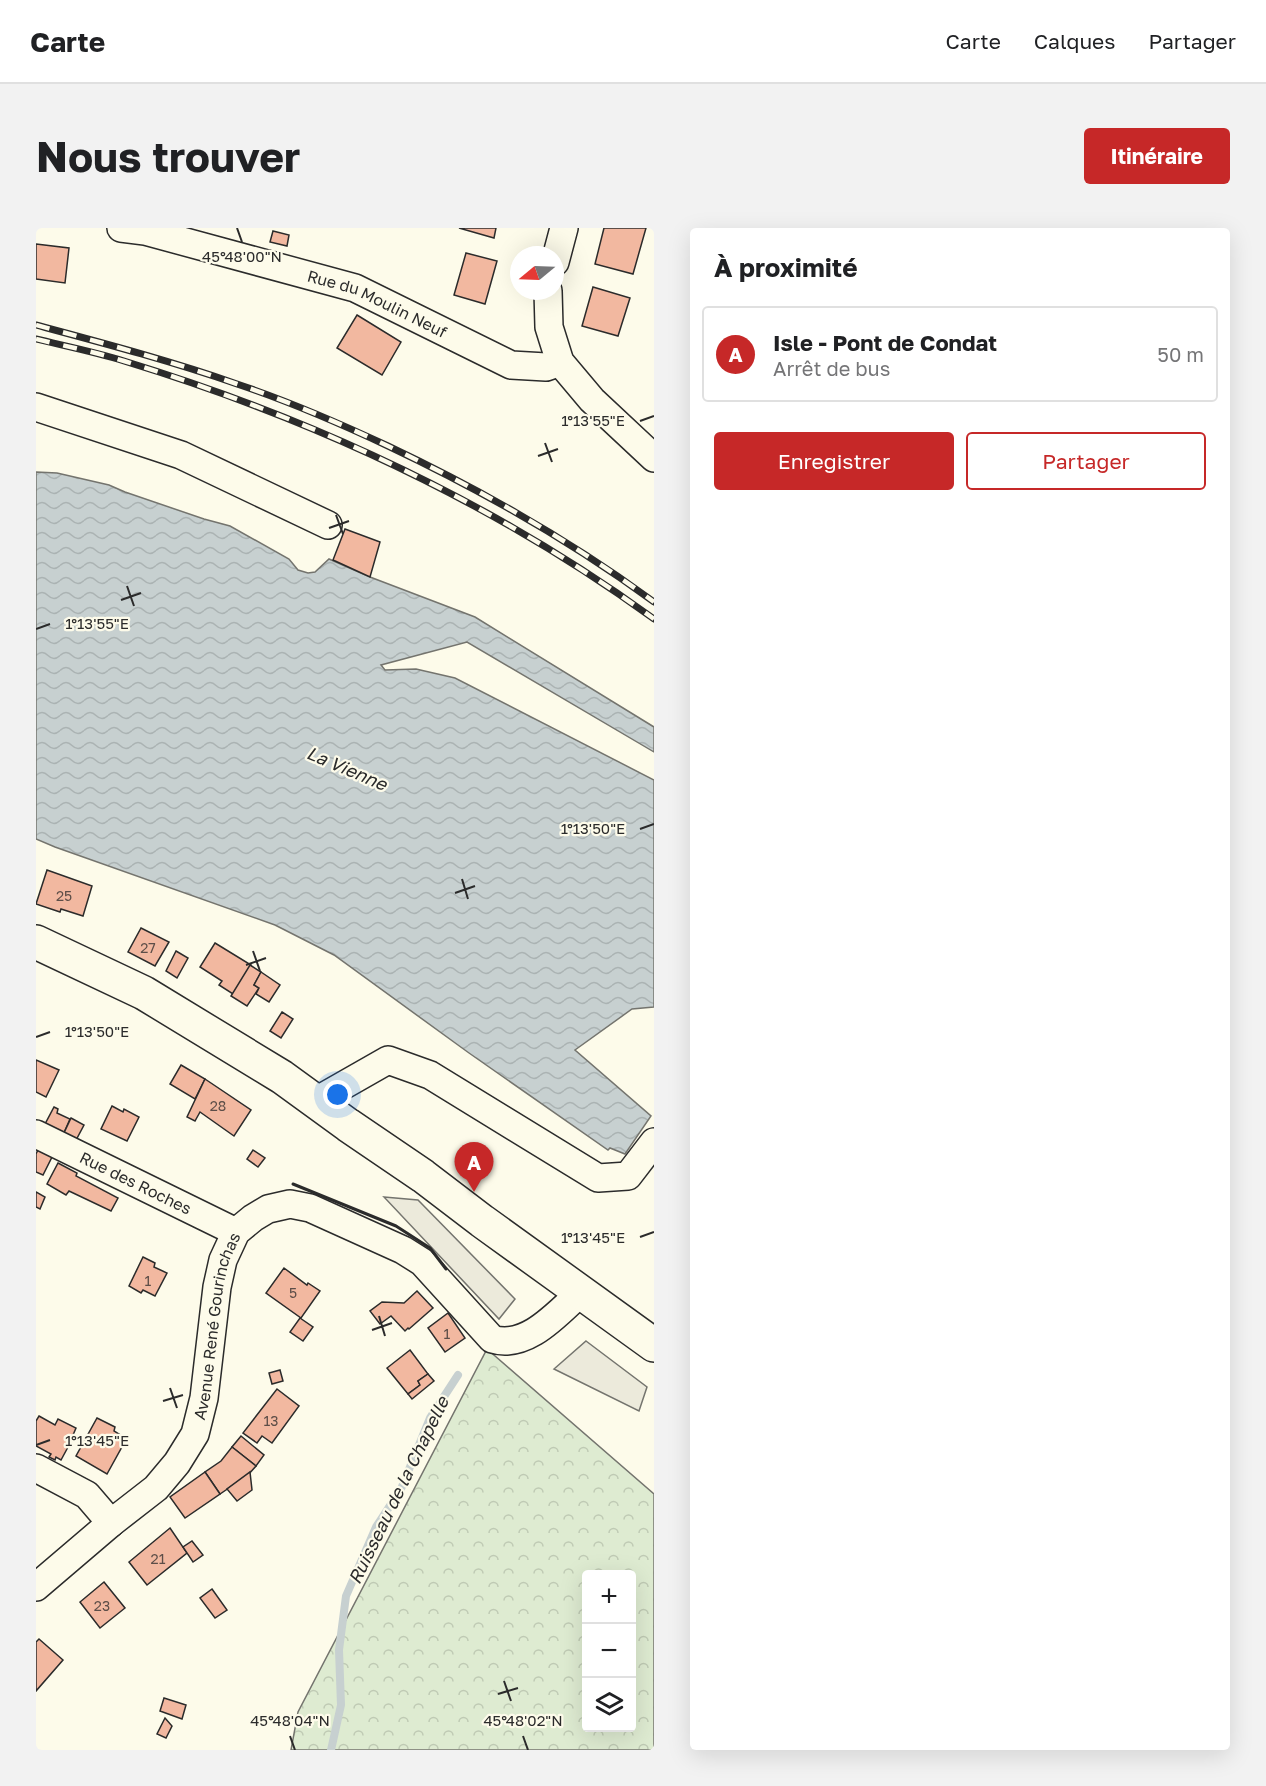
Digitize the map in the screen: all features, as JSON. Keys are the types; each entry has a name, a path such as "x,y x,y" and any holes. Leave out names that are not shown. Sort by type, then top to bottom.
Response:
{"main road":[{"path":"36,942 144,993 282,1077 423,1176 654,1345"}],"street":[{"name":"Rue du Moulin Neuf","path":"121,228 145,231 355,288 511,365 546,367 560,362"},
{"path":"559,246 564,228"},
{"path":"548,300 549,327 560,362 592,400 654,458"},
{"path":"36,407 182,455 328,525"},
{"path":"316,1101 388,1060 430,1075 598,1178 628,1176 654,1142"},
{"name":"Rue des Roches","path":"36,1134 236,1232"},
{"name":"Avenue René Gourinchas","path":"36,1587 156,1488 177,1463 195,1434 204,1398 217,1287 223,1260 236,1232 268,1209 290,1204 310,1208 403,1250 422,1262 492,1339 504,1343 523,1339 580,1293"},
{"path":"36,1468 87,1495 111,1523"}],"green space":[{"path":"487,1349 654,1494 654,1750 291,1750 298,1712"}],"shaded area":[{"path":"384,1197 418,1200 515,1299 499,1319"},
{"path":"586,1341 647,1387 639,1411 554,1369"}],"water":[{"name":"La Vienne","path":"36,472 57,473 109,485 230,526 289,559 298,570 308,573 315,572 329,559 475,617 654,727 654,752 467,642 381,665 385,670 416,669 455,678 654,780 654,1007 632,1009 575,1050 651,1116 625,1154 610,1148 608,1150 334,955 275,925 36,839"}],"building":[{"path":"459,228 496,228 494,238"},
{"path":"604,228 646,228 633,274 595,264"},
{"path":"273,231 289,235 287,246 270,242"},
{"path":"36,244 69,248 65,283 36,279"},
{"path":"466,253 497,261 485,304 454,295"},
{"path":"593,287 630,298 618,336 582,326"},
{"path":"357,315 401,342 382,375 337,348"},
{"path":"345,529 380,542 370,577 333,560"},
{"path":"47,870 92,886 83,916 61,909 60,912 36,904"},
{"path":"141,928 169,942 155,966 128,952"},
{"path":"215,943 251,965 233,994 219,985 222,981 200,967"},
{"path":"176,951 188,958 177,978 166,971"},
{"path":"250,965 261,972 254,985 259,988 247,1006 231,996"},
{"path":"261,972 280,985 269,1002 256,994 259,988 254,985"},
{"path":"282,1012 293,1019 281,1038 270,1031"},
{"path":"36,1060 59,1070 46,1097 36,1092"},
{"path":"181,1065 205,1079 195,1099 170,1084"},
{"path":"205,1079 251,1110 234,1136 200,1112 195,1121 187,1117"},
{"path":"112,1106 139,1117 127,1141 101,1129"},
{"path":"54,1107 58,1109 57,1113 70,1119 63,1135 44,1126"},
{"path":"71,1118 84,1125 75,1142 63,1135"},
{"path":"39,1148 53,1155 43,1175 36,1172 36,1154"},
{"path":"253,1150 265,1158 258,1167 247,1159"},
{"path":"58,1163 77,1173 76,1176 118,1198 111,1211 69,1191 66,1195 47,1184"},
{"path":"36,1192 45,1197 40,1209 36,1207"},
{"path":"143,1257 155,1263 154,1267 167,1273 155,1296 143,1290 141,1293 129,1286"},
{"path":"284,1268 307,1285 308,1283 320,1291 301,1318 266,1293"},
{"path":"417,1291 433,1308 405,1331 391,1316 380,1324 370,1311 382,1302 404,1303"},
{"path":"448,1313 465,1338 445,1352 428,1328"},
{"path":"300,1318 313,1327 303,1341 290,1332"},
{"path":"410,1350 428,1374 418,1381 420,1385 408,1394 387,1368"},
{"path":"280,1370 283,1381 272,1384 269,1373"},
{"path":"428,1374 434,1381 412,1399 408,1394 420,1385 418,1381"},
{"path":"277,1389 299,1406 272,1443 262,1436 257,1443 243,1433"},
{"path":"39,1416 55,1425 58,1419 76,1428 61,1460 49,1457 51,1454 36,1446 36,1421"},
{"path":"97,1418 115,1427 114,1431 125,1438 107,1474 76,1456"},
{"path":"241,1436 264,1455 256,1466 232,1447"},
{"path":"232,1447 256,1466 248,1475 220,1494 205,1472 221,1461"},
{"path":"205,1472 220,1494 185,1518 170,1497"},
{"path":"250,1472 252,1490 237,1501 227,1489"},
{"path":"170,1528 187,1553 147,1585 129,1562"},
{"path":"192,1541 203,1555 193,1562 183,1547"},
{"path":"104,1582 125,1608 100,1628 80,1602"},
{"path":"212,1589 227,1610 215,1618 200,1598"},
{"path":"39,1639 63,1660 36,1691 36,1642"},
{"path":"164,1698 186,1705 182,1719 160,1711"},
{"path":"165,1718 172,1726 166,1738 157,1734"}],"waterway":[{"name":"Ruisseau de la Chapelle","path":"331,1750 341,1705 339,1650 346,1596 376,1527 401,1489 430,1418 458,1375"}],"railway":[{"path":"36,325 212,376 275,398 351,429 457,480 525,518 558,537 654,602"},
{"path":"36,339 113,358 195,384 264,409 400,468 530,538 593,577 654,619"}],"wall":[{"path":"293,1184 396,1226 430,1248 446,1269"}],"place":[{"name":"Isle - Pont de Condat","path":"474,1192"}]}
